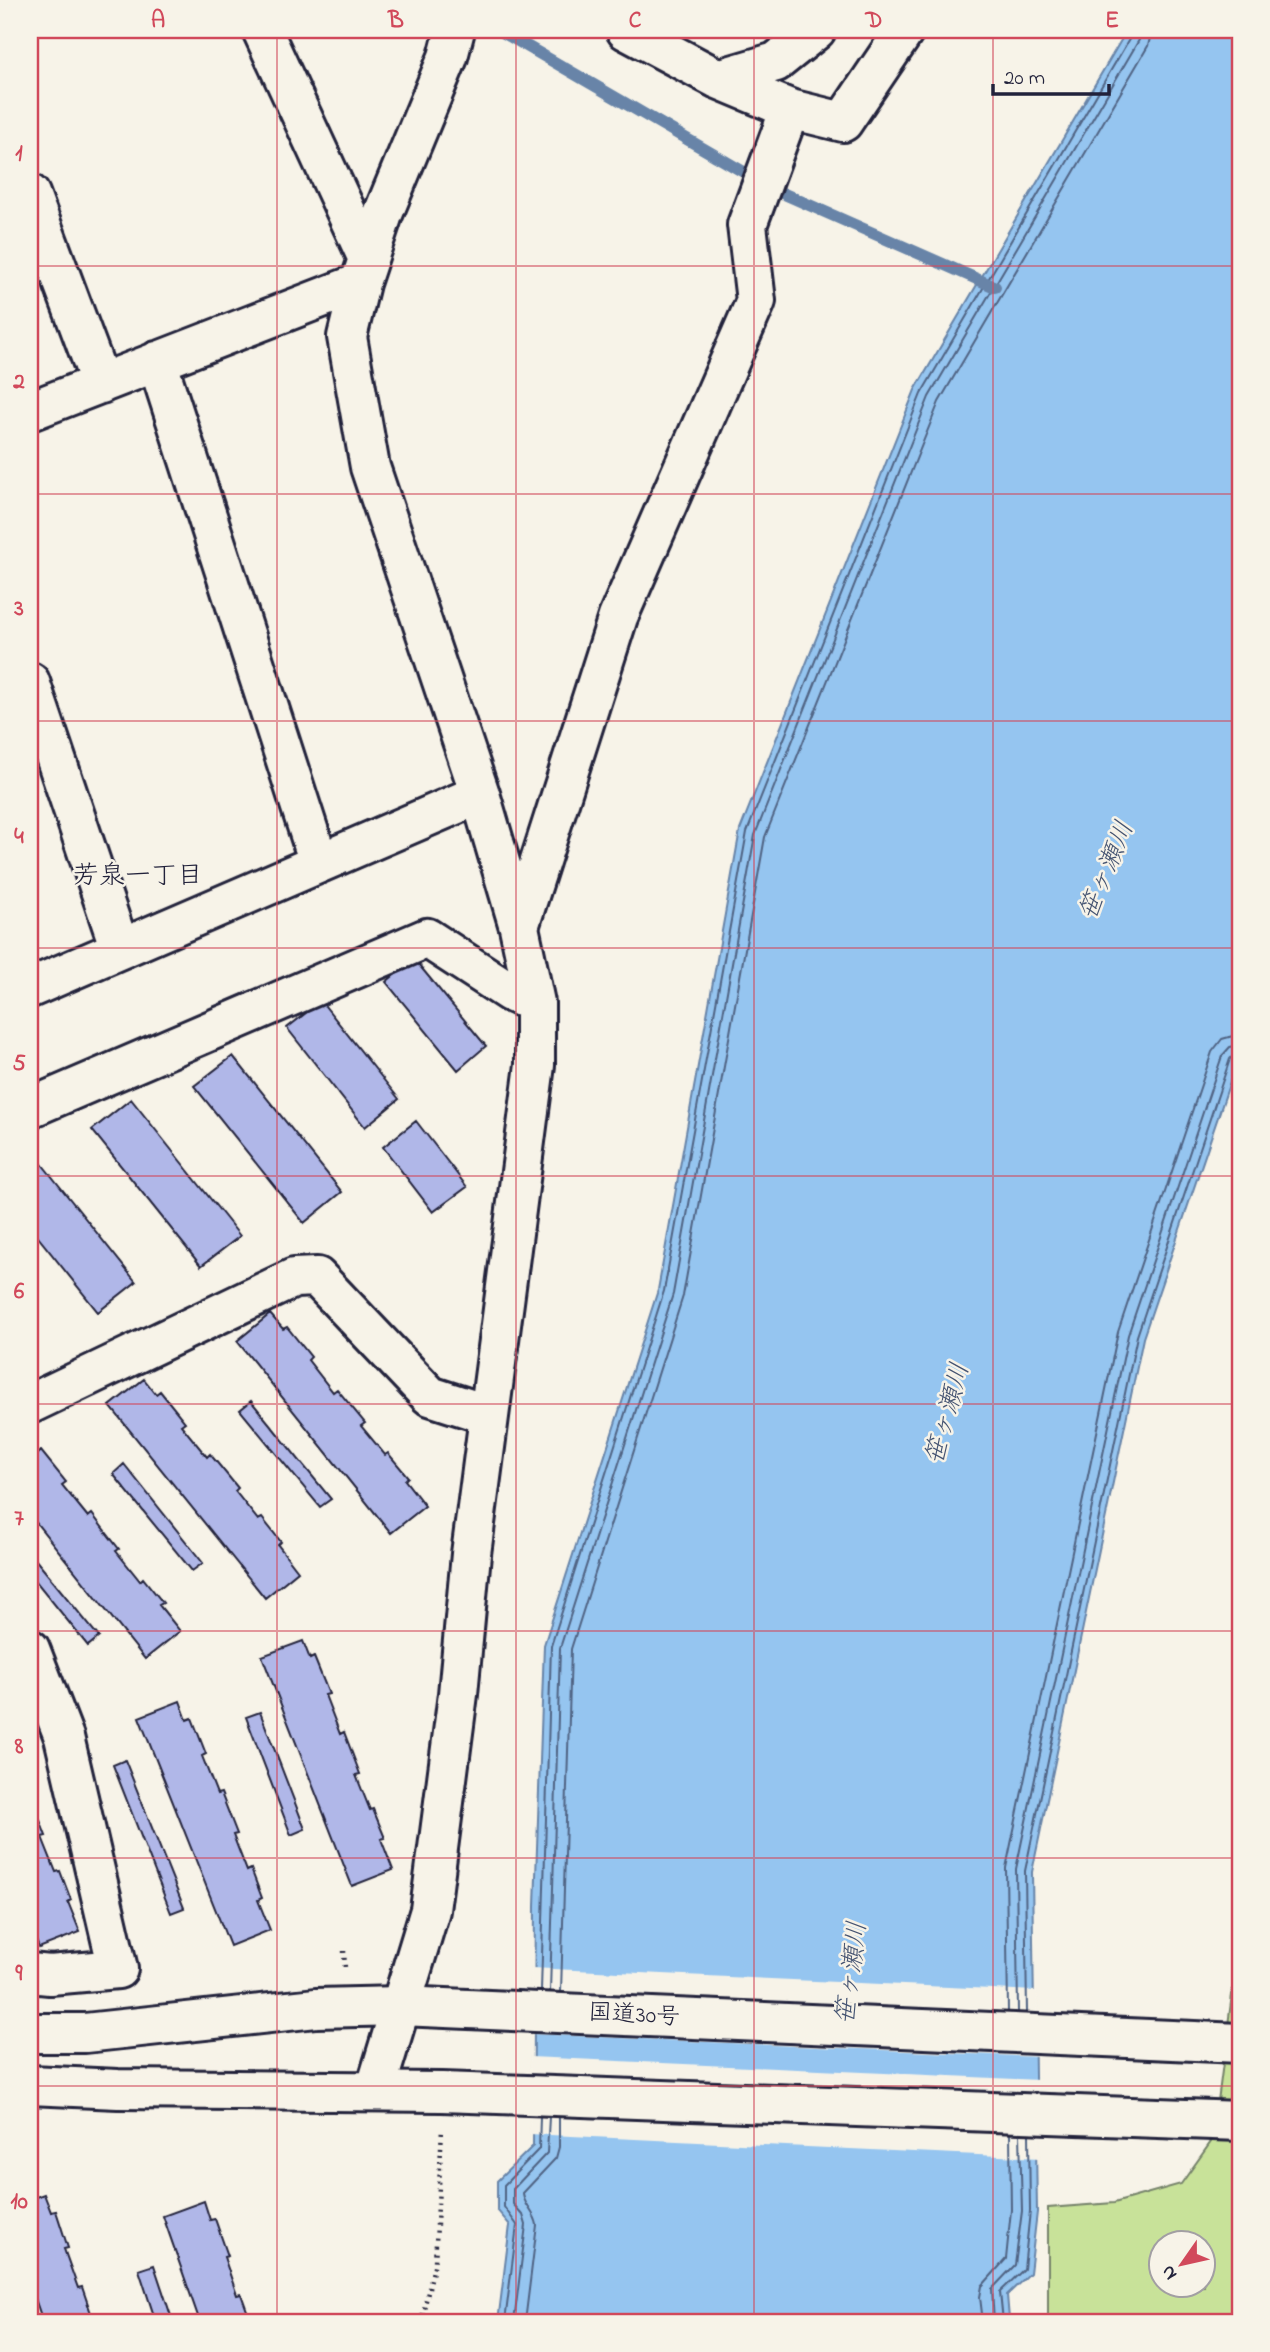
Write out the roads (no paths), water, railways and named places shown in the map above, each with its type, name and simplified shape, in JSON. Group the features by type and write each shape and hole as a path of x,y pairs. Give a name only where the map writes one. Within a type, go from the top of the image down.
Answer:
{"main road":[{"path":"262,30 364,271"},
{"path":"375,2091 430,1910 458,1694 471,1554 535,1065 535,1003 519,927 480,794 370,467 347,337 364,271 383,214 448,57 455,30"},
{"path":"626,30 718,79 790,109 843,122 905,30"},
{"path":"718,79 776,62 816,30"},
{"path":"519,927 618,617 755,301 747,225 790,109"},
{"path":"30,194 101,384"},
{"path":"30,411 158,361 364,271"},
{"path":"158,361 319,863"},
{"path":"30,682 120,949"},
{"path":"30,988 480,794"},
{"path":"30,1108 427,938 510,992 535,1003"},
{"path":"30,1404 294,1278 317,1277 430,1396 489,1415"},
{"path":"30,1649 64,1737 118,1969 50,1975 30,1973"},
{"name":"国道30号","path":"30,2033 85,2034 316,2008 401,2006 1240,2043"},
{"path":"30,2085 118,2089 375,2091 451,2109 1240,2121"}],"water":[{"name":"笹ヶ瀬川","path":"1127,30 1240,30 1240,1052 1143,1338 1032,1872 1037,2212 1030,2273 1007,2295 1009,2319 1016,2322 498,2322 510,2225 497,2210 497,2181 533,2146 535,1906 544,1645 658,1290 740,830 915,390"}],"waterway":[{"path":"499,30 773,189 995,287"}],"district":[{"name":"芳泉一丁目","path":"138,877"}]}
